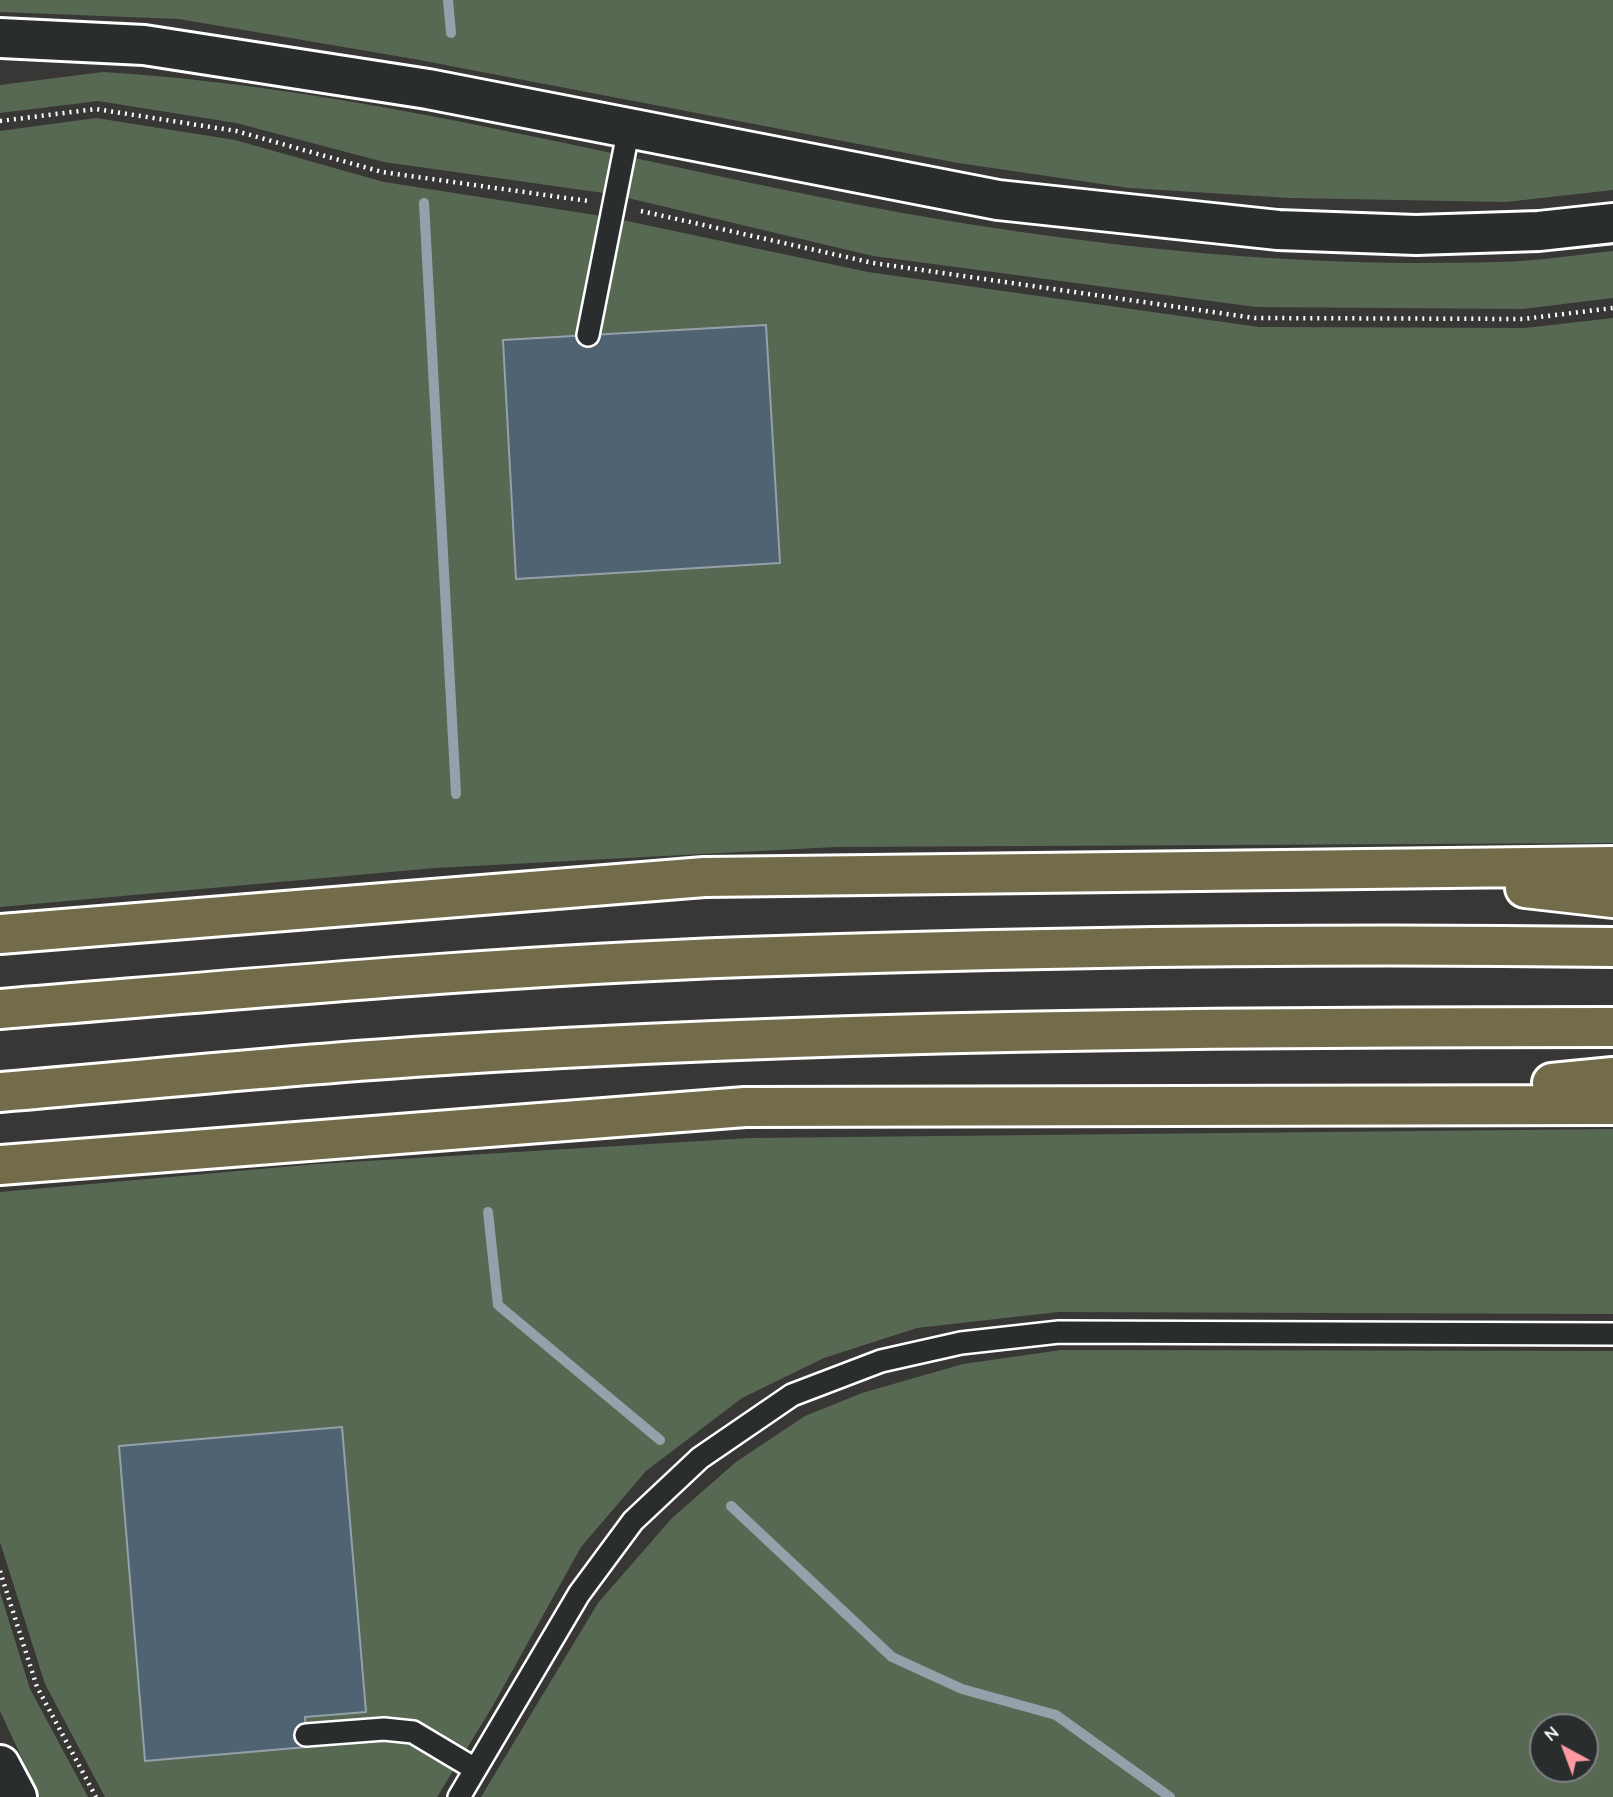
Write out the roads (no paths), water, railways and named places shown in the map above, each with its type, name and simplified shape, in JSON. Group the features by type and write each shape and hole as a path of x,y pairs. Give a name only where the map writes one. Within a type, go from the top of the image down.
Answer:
{"highway":[{"path":"0,934 704,877 1613,866"},
{"path":"1352,869 1613,898"},
{"path":"0,1009 427,975 743,957 1354,944 1613,947"},
{"path":"0,1092 428,1056 771,1039 1341,1027 1613,1027"},
{"path":"1345,1103 1613,1077"},
{"path":"0,1165 745,1107 1345,1103 1613,1105"}],"main road":[{"path":"0,38 94,45 144,45 428,89 998,200 1278,230 1416,235 1539,231 1613,223"},
{"path":"0,58 94,45"},
{"path":"0,1765 17,1797"}],"lane":[{"path":"588,335 629,128"},
{"path":"458,1797 579,1594 633,1521 700,1458 792,1395 895,1358 961,1343 1059,1332 1613,1334"},
{"path":"306,1735 384,1729 413,1732 475,1769"}],"water":[{"path":"766,325 780,563 516,579 503,340"},
{"path":"342,1427 366,1712 305,1717 307,1747 145,1761 119,1446"}],"waterway":[{"path":"448,0 451,33"},
{"path":"424,203 456,794"},
{"path":"488,1212 498,1305 660,1440"},
{"path":"731,1506 892,1657 962,1689 1056,1715 1170,1797"}]}
